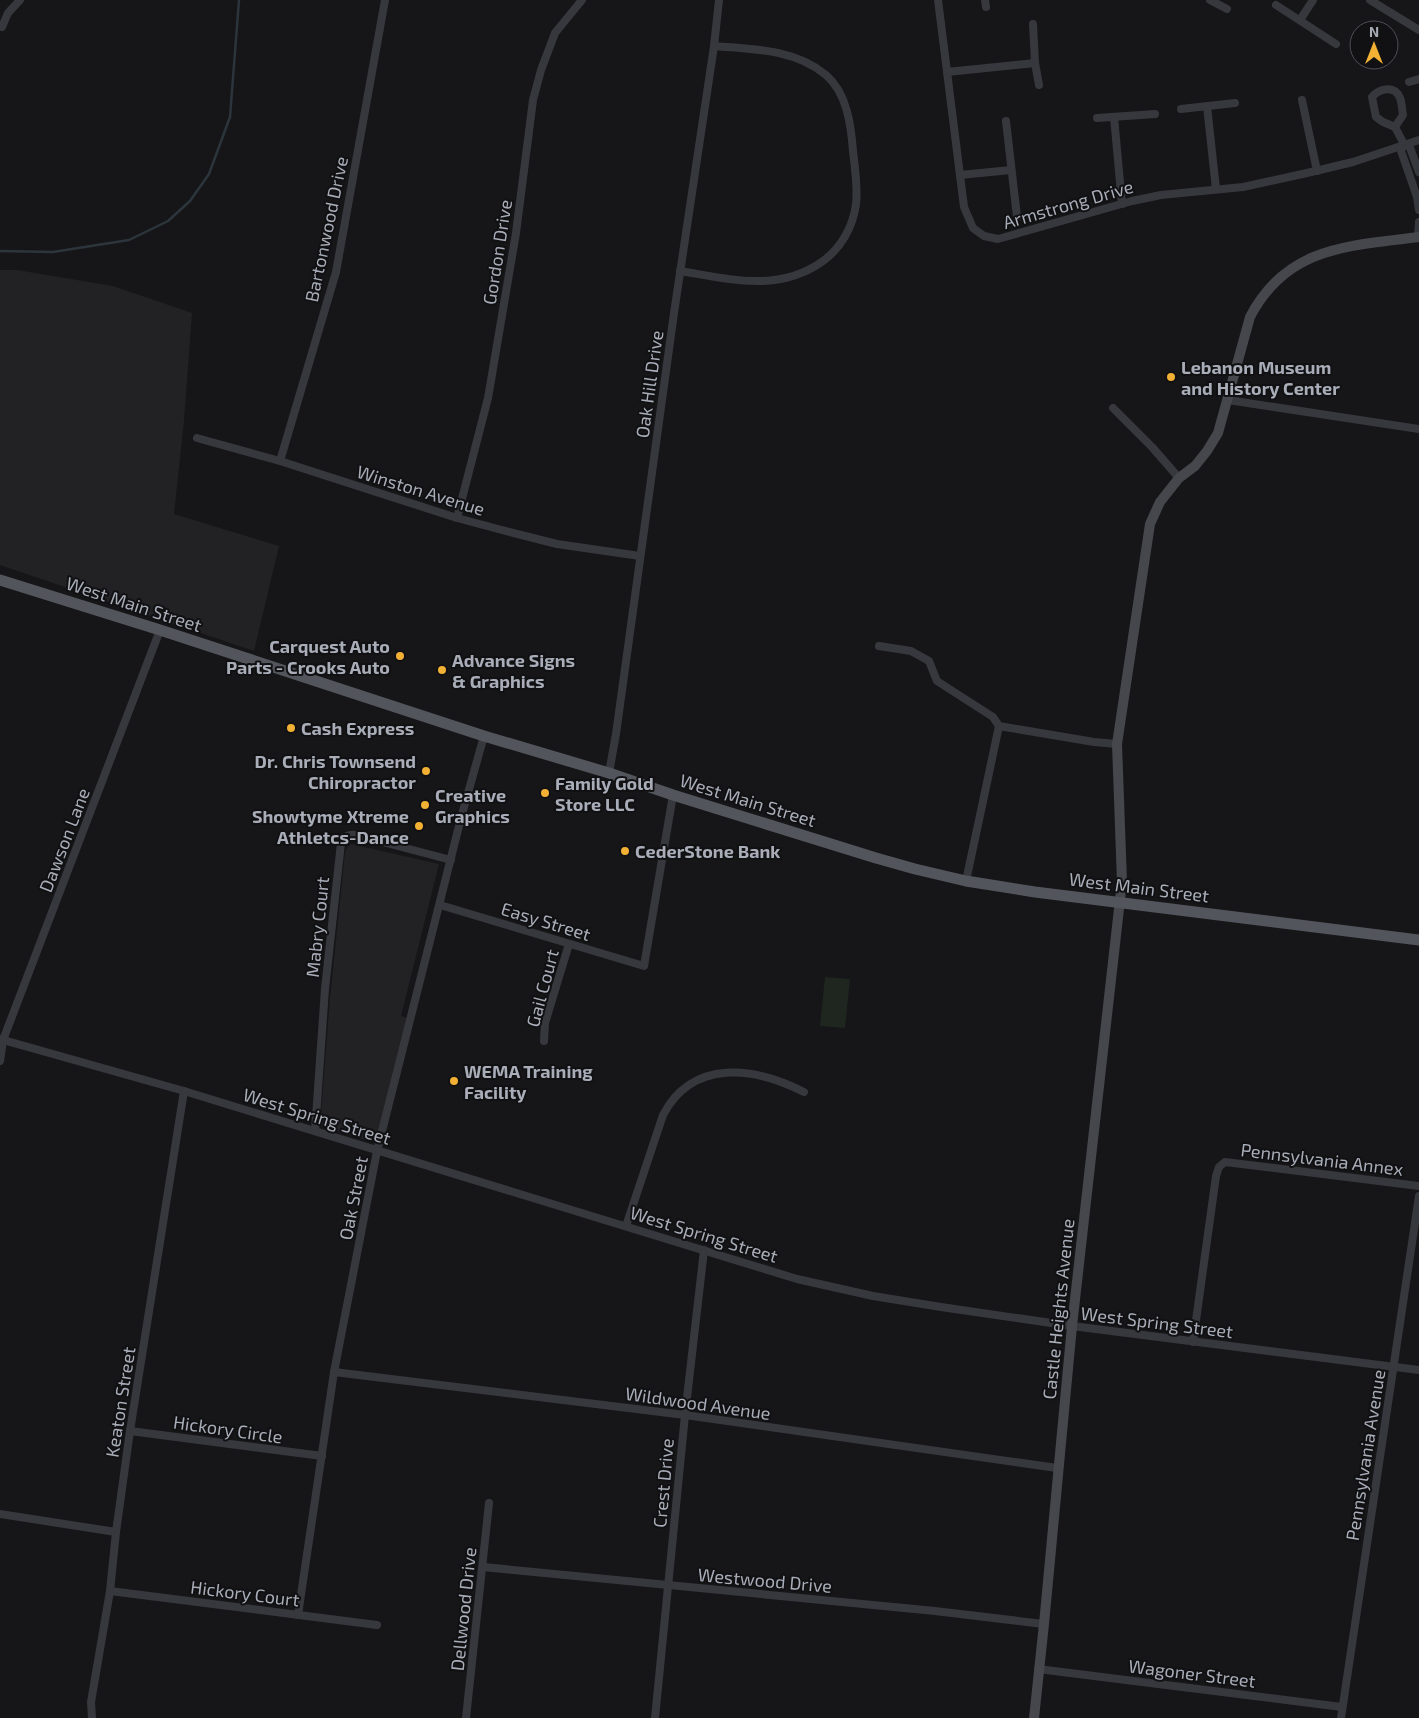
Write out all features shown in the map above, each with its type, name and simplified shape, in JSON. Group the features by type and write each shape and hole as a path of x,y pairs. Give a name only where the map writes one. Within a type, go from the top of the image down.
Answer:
{"main road":[{"name":"West Main Street","path":"0,580 673,795 876,858 966,881 1119,903 1262,919 1419,940"}],"street":[{"path":"2,27 8,13 20,0"},
{"name":"Bartonwood Drive","path":"280,461 336,272 385,0"},
{"name":"Gordon Drive","path":"457,518 489,390 516,233 533,100 541,70 555,33 582,0"},
{"name":"Oak Hill Drive","path":"609,773 714,46 719,0"},
{"name":"Armstrong Drive","path":"938,0 964,207 973,228 984,236 998,239 1161,194 1243,187 1318,171 1353,162 1419,140"},
{"path":"1210,0 1227,9"},
{"path":"1300,20 1313,0"},
{"path":"1370,0 1419,30"},
{"path":"1276,6 1336,44"},
{"path":"1033,24 1035,63 1039,85"},
{"path":"680,271 760,282 776,281 806,272 837,249 851,223 856,206 851,138 842,94 834,82 808,64 791,56 767,51 714,46"},
{"path":"947,72 1035,63"},
{"path":"1409,82 1419,78"},
{"path":"1395,127 1403,115 1400,98 1396,92 1382,89 1372,96 1376,118 1395,127 1419,172"},
{"path":"1302,100 1318,171"},
{"path":"1181,108 1235,103"},
{"path":"1207,106 1216,189"},
{"path":"1097,118 1154,114"},
{"path":"1114,117 1122,204"},
{"path":"1006,121 1016,217"},
{"path":"1405,146 1419,210"},
{"path":"960,175 1011,170"},
{"path":"1419,222 1419,237"},
{"name":"Castle Heights Avenue","path":"1034,1718 1072,1326 1122,882 1117,744 1150,524 1160,502 1179,478 1195,466 1218,433 1250,317 1257,303 1279,278 1305,260 1329,251 1355,245 1419,237"},
{"path":"1228,400 1419,429"},
{"path":"1113,408 1152,447 1179,478"},
{"name":"Winston Avenue","path":"197,438 280,461 457,518 557,544 640,556"},
{"name":"Dawson Lane","path":"0,1061 2,1040 160,630"},
{"path":"879,646 911,651 929,661 938,681 992,716 999,726 1117,744"},
{"path":"966,881 999,726"},
{"name":"Oak Street","path":"298,1615 334,1372 377,1151 484,736"},
{"name":"Easy Street","path":"440,905 644,966 673,795"},
{"name":"Mabry Court","path":"315,1132 325,989 341,843 350,834 451,860"},
{"name":"Gail Court","path":"544,1041 544,1023 569,944"},
{"name":"West Spring Street","path":"2,1040 184,1091 797,1279 841,1290 914,1303 1072,1326 1419,1370"},
{"path":"626,1226 663,1116 670,1103 688,1086 707,1076 734,1071 768,1077 804,1092"},
{"name":"Keaton Street","path":"92,1718 91,1702 110,1591 130,1431 184,1091"},
{"name":"Pennsylvania Annex","path":"1193,1342 1216,1176 1219,1167 1225,1162 1419,1186"},
{"name":"Pennsylvania Avenue","path":"1341,1718 1419,1196"},
{"name":"Crest Drive","path":"655,1718 685,1415 704,1250"},
{"name":"Wildwood Avenue","path":"334,1372 685,1415 1058,1468"},
{"name":"Hickory Circle","path":"130,1431 322,1456"},
{"name":"Dellwood Drive","path":"466,1718 489,1503"},
{"path":"0,1514 116,1532"},
{"name":"Westwood Drive","path":"483,1567 935,1611 1044,1624"},
{"name":"Hickory Court","path":"110,1591 377,1625"},
{"name":"Wagoner Street","path":"1038,1669 1342,1707"}],"shaded area":[{"path":"0,270 17,270 113,286 192,313 184,421 174,514 279,546 254,651 0,565"},
{"path":"351,844 439,864 401,1016 408,1018 376,1143 320,1126 330,998 345,853"},
{"path":"825,977 850,979 845,1028 820,1026"}],"waterway":[{"path":"0,251 53,252 129,240 168,221 190,201 209,174 230,117 239,0"}],"place":[{"name":"Lebanon Museum and History Center","path":"1171,377"},
{"name":"Carquest Auto Parts - Crooks Auto","path":"400,656"},
{"name":"Advance Signs & Graphics","path":"442,670"},
{"name":"Cash Express","path":"291,728"},
{"name":"Dr. Chris Townsend Chiropractor","path":"426,771"},
{"name":"Family Gold Store LLC","path":"545,793"},
{"name":"Creative Graphics","path":"425,805"},
{"name":"Showtyme Xtreme Athletcs-Dance","path":"419,826"},
{"name":"CederStone Bank","path":"625,851"},
{"name":"WEMA Training Facility","path":"454,1081"}]}
